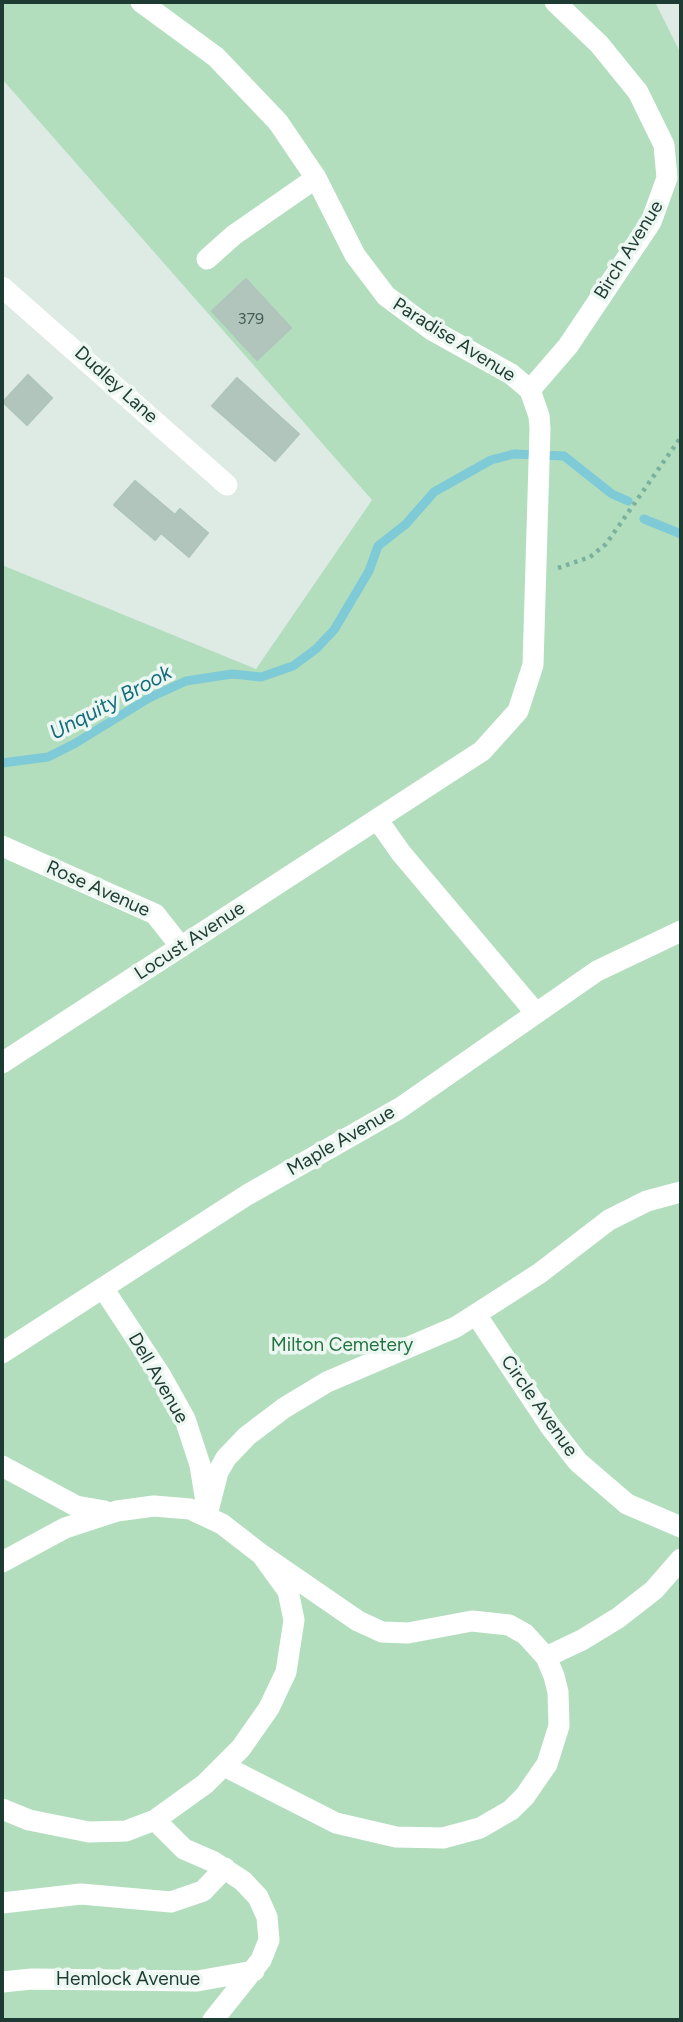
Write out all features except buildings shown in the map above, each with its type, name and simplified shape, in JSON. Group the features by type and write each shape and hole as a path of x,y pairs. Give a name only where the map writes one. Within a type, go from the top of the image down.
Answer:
{"street":[{"name":"Paradise Avenue","path":"141,2 197,41 250,89 285,131 316,178 355,255 386,296 432,330 511,374 530,390 540,429 537,569 533,665 518,711 482,751 377,819"},
{"name":"Birch Avenue","path":"530,390 568,345 651,222 667,178 664,145 638,92 599,44 555,2"},
{"path":"207,259 244,227 316,178"},
{"name":"Dudley Lane","path":"2,287 227,485"},
{"path":"377,819 401,853 535,1013"},
{"name":"Locust Avenue","path":"2,1063 377,819"},
{"name":"Rose Avenue","path":"2,846 155,914 181,947"},
{"name":"Maple Avenue","path":"2,1353 247,1195 400,1108 597,971 681,931"},
{"path":"207,1515 218,1472 226,1458 265,1422 327,1382 434,1339 477,1316 540,1273 609,1220 647,1201 681,1192"},
{"name":"Dell Avenue","path":"103,1288 161,1376 185,1419 200,1465 207,1515"},
{"name":"Circle Avenue","path":"477,1316 550,1426 578,1462 627,1504 681,1527"},
{"path":"2,1466 76,1506 117,1511 173,1506 207,1515 358,1621 382,1632 408,1633 472,1620 492,1622 525,1634 546,1657 558,1692 560,1710 555,1744 539,1780 511,1810 471,1832 422,1839 355,1829 321,1818 224,1766"},
{"path":"2,1562 55,1532 117,1511"},
{"path":"2,1809 29,1820 89,1832 126,1831 155,1820 224,1766 269,1708 290,1654 294,1636 292,1605 281,1578 262,1555"},
{"path":"546,1657 618,1618 653,1590 681,1559"},
{"path":"155,1820 184,1849 225,1868 251,1889 267,1917 270,1928 267,1950 254,1971 213,2020"},
{"path":"2,1903 81,1894 171,1902 203,1891 225,1868"},
{"name":"Hemlock Avenue","path":"2,1982 32,1979 174,1982 254,1971"}],"path":[{"path":"537,569 574,565 606,544 681,437"}],"green space":[{"name":"Milton Cemetery","path":"2,2 655,2 681,54 681,2020 2,2020 2,565 256,669 372,500 2,79"}],"waterway":[{"name":"Unquity Brook","path":"2,763 48,757 149,698 186,681 232,674 261,677 293,666 316,649 334,630 369,571 378,546 406,524 434,492 491,460 514,454 564,456 612,494 628,501"},
{"name":"Unquity Brook","path":"644,519 681,534"}]}
